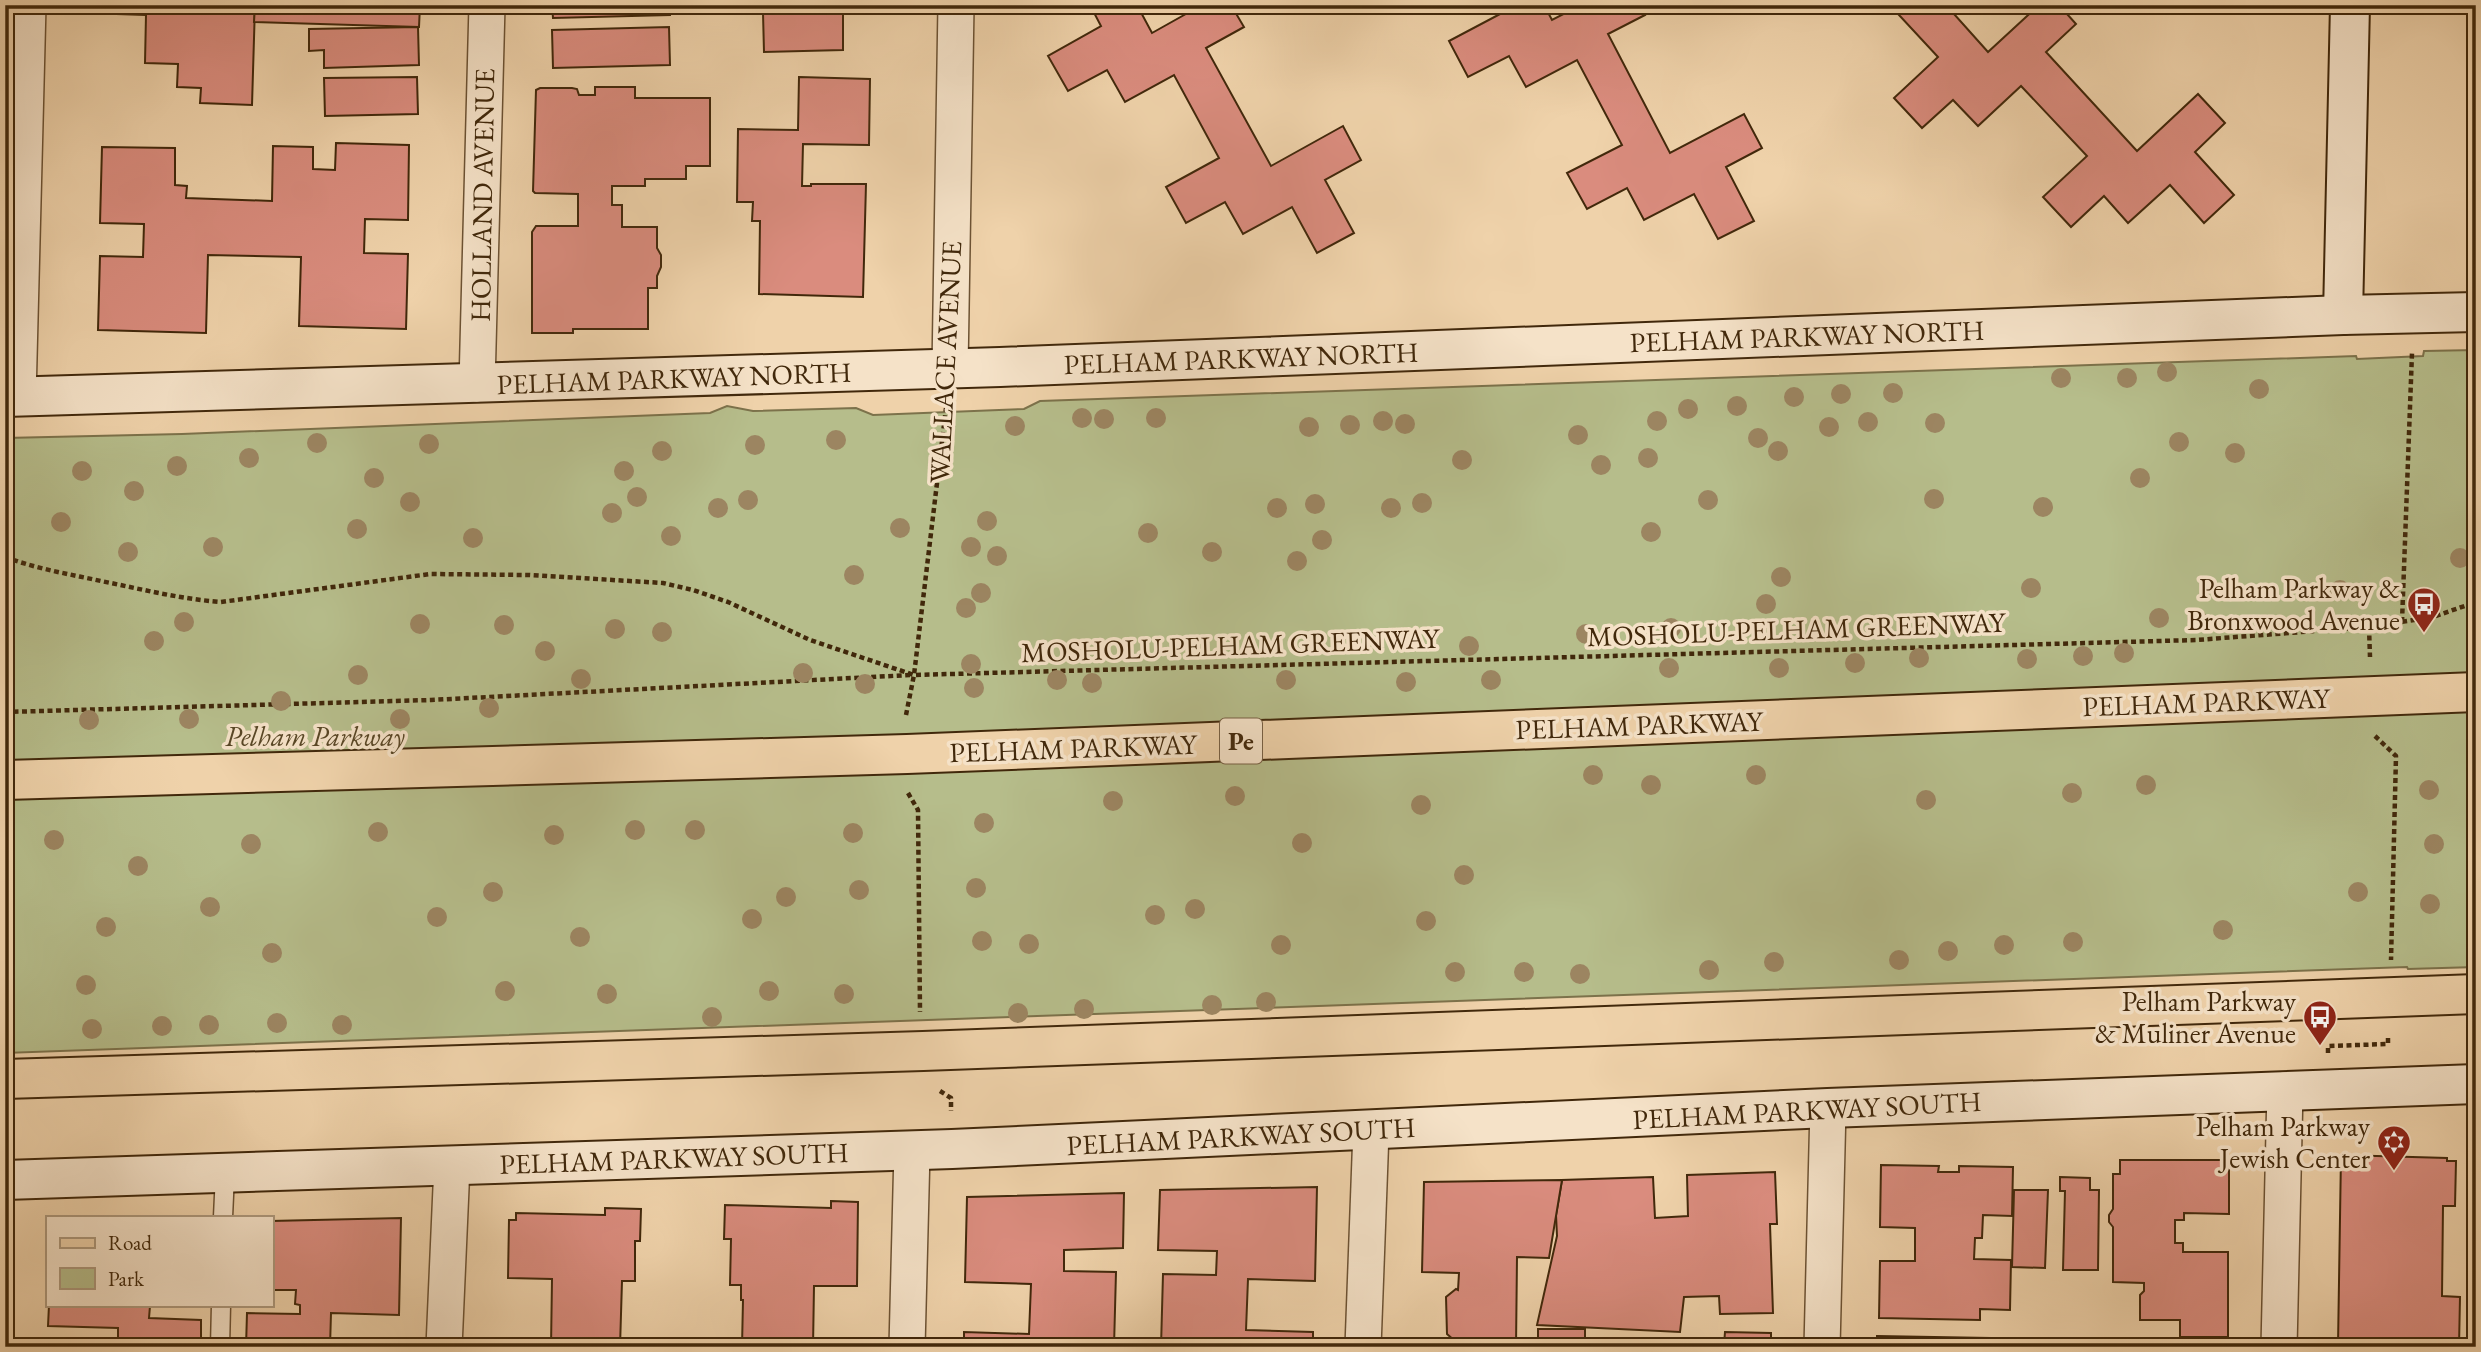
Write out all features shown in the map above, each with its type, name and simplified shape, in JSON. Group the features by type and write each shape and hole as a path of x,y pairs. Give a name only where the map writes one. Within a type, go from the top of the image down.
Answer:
{"main road":[{"name":"PELHAM PARKWAY","path":"5,780 893,755 2476,692"},
{"path":"5,1079 909,1052 2476,994"}],"street":[{"path":"12,397 28,5"},
{"name":"HOLLAND AVENUE","path":"477,384 487,5"},
{"name":"WALLACE AVENUE","path":"950,369 956,5"},
{"path":"2343,316 2350,5"},
{"name":"PELHAM PARKWAY NORTH","path":"12,397 950,369 2476,312"},
{"name":"PELHAM PARKWAY SOUTH","path":"5,1180 912,1150 1828,1108 2476,1084"},
{"path":"2279,1347 2285,1090"},
{"path":"1822,1347 1828,1108"},
{"path":"1363,1347 1371,1131"},
{"path":"907,1347 912,1150"},
{"path":"444,1347 452,1165"}],"lane":[{"path":"223,1216 225,1174"},
{"path":"220,1347 221,1306"}],"path":[{"path":"2402,622 2412,347"},
{"name":"WALLACE AVENUE","path":"906,716 914,675 939,483 950,369"},
{"name":"MOSHOLU-PELHAM GREENWAY","path":"5,557 61,573 193,600 221,602 430,573 529,575 663,583 728,602 822,645 914,675 2182,640 2369,627 2433,617 2476,602"},
{"path":"2369,627 2370,657"},
{"path":"5,712 431,700 914,675"},
{"path":"2374,735 2396,756 2391,969"},
{"path":"908,792 918,810 920,1017"}],"green space":[{"name":"Pelham Parkway","path":"2476,350 2476,967 2407,967 5,1053 5,438 182,434 710,413 727,406 753,411 856,408 873,415 1024,409 1040,401 2356,356 2357,359 2423,356 2424,351"}],"building":[{"path":"88,5 255,5 252,105 200,103 201,88 177,87 178,64 145,63 146,15 87,13"},
{"path":"255,5 420,5 419,27 254,22"},
{"path":"552,5 670,5 670,15 553,18"},
{"path":"1090,5 1137,5 1152,33 1202,5 1231,5 1244,27 1206,48 1271,166 1343,126 1361,160 1325,180 1354,233 1317,253 1292,207 1243,234 1225,202 1186,223 1166,187 1219,158 1174,75 1125,102 1107,70 1068,91 1048,56 1101,26"},
{"path":"1498,5 1544,5 1552,20 1581,5 1639,5 1645,15 1608,34 1670,153 1744,114 1762,148 1726,167 1754,221 1718,239 1694,194 1644,220 1627,188 1587,209 1567,173 1622,145 1577,60 1526,87 1509,56 1468,77 1449,41 1502,13"},
{"path":"1909,5 1946,5 1988,52 2039,5 2059,5 2076,24 2046,52 2137,151 2198,94 2225,123 2195,152 2234,195 2204,223 2170,185 2128,223 2104,196 2071,227 2043,197 2087,156 2021,86 1978,126 1953,100 1922,128 1894,98 1938,57 1899,15"},
{"path":"843,11 843,50 764,52 763,13"},
{"path":"418,27 419,65 324,68 324,50 309,51 309,29"},
{"path":"669,27 670,65 553,68 552,30"},
{"path":"417,77 418,114 325,116 324,78"},
{"path":"799,77 870,79 869,145 803,144 802,186 866,184 863,297 759,294 760,221 752,221 753,202 737,202 738,129 798,130"},
{"path":"595,87 635,87 635,98 710,98 710,166 686,166 686,179 645,179 645,186 612,186 612,205 622,205 622,227 657,227 661,267 657,276 657,288 648,288 648,329 573,329 573,333 532,333 532,232 536,226 578,226 578,194 533,191 536,90 572,88 577,89 579,95 595,95"},
{"path":"336,143 409,145 408,220 365,219 364,253 408,254 406,329 299,326 301,257 208,255 206,333 98,330 100,256 143,257 144,224 100,223 102,147 175,148 175,185 187,186 186,198 272,201 273,146 313,147 313,169 335,170"},
{"path":"2341,1155 2447,1158 2447,1161 2456,1161 2455,1206 2443,1206 2442,1296 2460,1297 2459,1347 2338,1345"},
{"path":"2120,1160 2229,1160 2229,1214 2184,1213 2184,1220 2175,1220 2175,1243 2183,1243 2183,1252 2228,1252 2228,1337 2180,1337 2180,1320 2140,1320 2140,1295 2144,1291 2144,1283 2113,1282 2113,1227 2109,1222 2109,1215 2113,1209 2113,1174 2120,1174"},
{"path":"1881,1165 1939,1166 1938,1172 1959,1172 1959,1166 2013,1167 2012,1216 1983,1215 1982,1238 1975,1238 1974,1259 2011,1260 2010,1310 1980,1309 1980,1320 1879,1318 1880,1261 1915,1261 1915,1228 1880,1227"},
{"path":"1775,1172 1777,1224 1770,1224 1773,1313 1720,1314 1719,1296 1684,1297 1680,1332 1537,1325 1557,1236 1556,1215 1562,1180 1653,1177 1655,1218 1688,1216 1687,1175"},
{"path":"2060,1177 2090,1178 2090,1190 2099,1190 2098,1270 2063,1270 2065,1191 2060,1191"},
{"path":"1562,1180 1549,1258 1517,1257 1516,1347 1458,1347 1458,1341 1447,1334 1446,1297 1458,1290 1459,1273 1422,1272 1424,1182"},
{"path":"2470,1182 2476,1182 2476,1298 2472,1298 2472,1268 2468,1268"},
{"path":"1317,1187 1315,1281 1248,1279 1246,1330 1313,1332 1313,1347 1161,1347 1163,1274 1216,1275 1217,1251 1158,1250 1160,1190"},
{"path":"2014,1190 2048,1190 2045,1268 2012,1267"},
{"path":"1124,1193 1123,1248 1064,1250 1064,1271 1116,1272 1114,1347 964,1347 964,1332 1029,1334 1031,1284 965,1282 967,1197"},
{"path":"831,1201 858,1202 857,1286 814,1286 813,1347 742,1347 743,1300 741,1285 730,1285 731,1239 724,1239 725,1205 831,1208"},
{"path":"605,1208 641,1209 640,1241 635,1241 635,1281 622,1281 620,1347 551,1347 552,1279 508,1278 509,1220 516,1220 516,1213 605,1215"},
{"path":"401,1218 399,1315 331,1313 330,1347 246,1347 247,1313 300,1314 300,1305 295,1304 296,1290 273,1290 273,1221"},
{"path":"49,1306 150,1306 149,1318 201,1320 201,1347 118,1347 118,1328 48,1326"},
{"path":"1538,1329 1585,1329 1585,1347 1538,1347"},
{"path":"1725,1332 1771,1333 1771,1347 1715,1347 1724,1345"},
{"path":"1877,1336 2052,1339 2051,1347 1877,1347"},
{"path":"2131,1343 2183,1344 2183,1347 2131,1347"}],"place":[{"name":"Pelham Parkway & Bronxwood Avenue","path":"2424,634"},
{"name":"Pelham Parkway & Muliner Avenue","path":"2320,1047"},
{"name":"Pelham Parkway Jewish Center","path":"2394,1172"}]}
